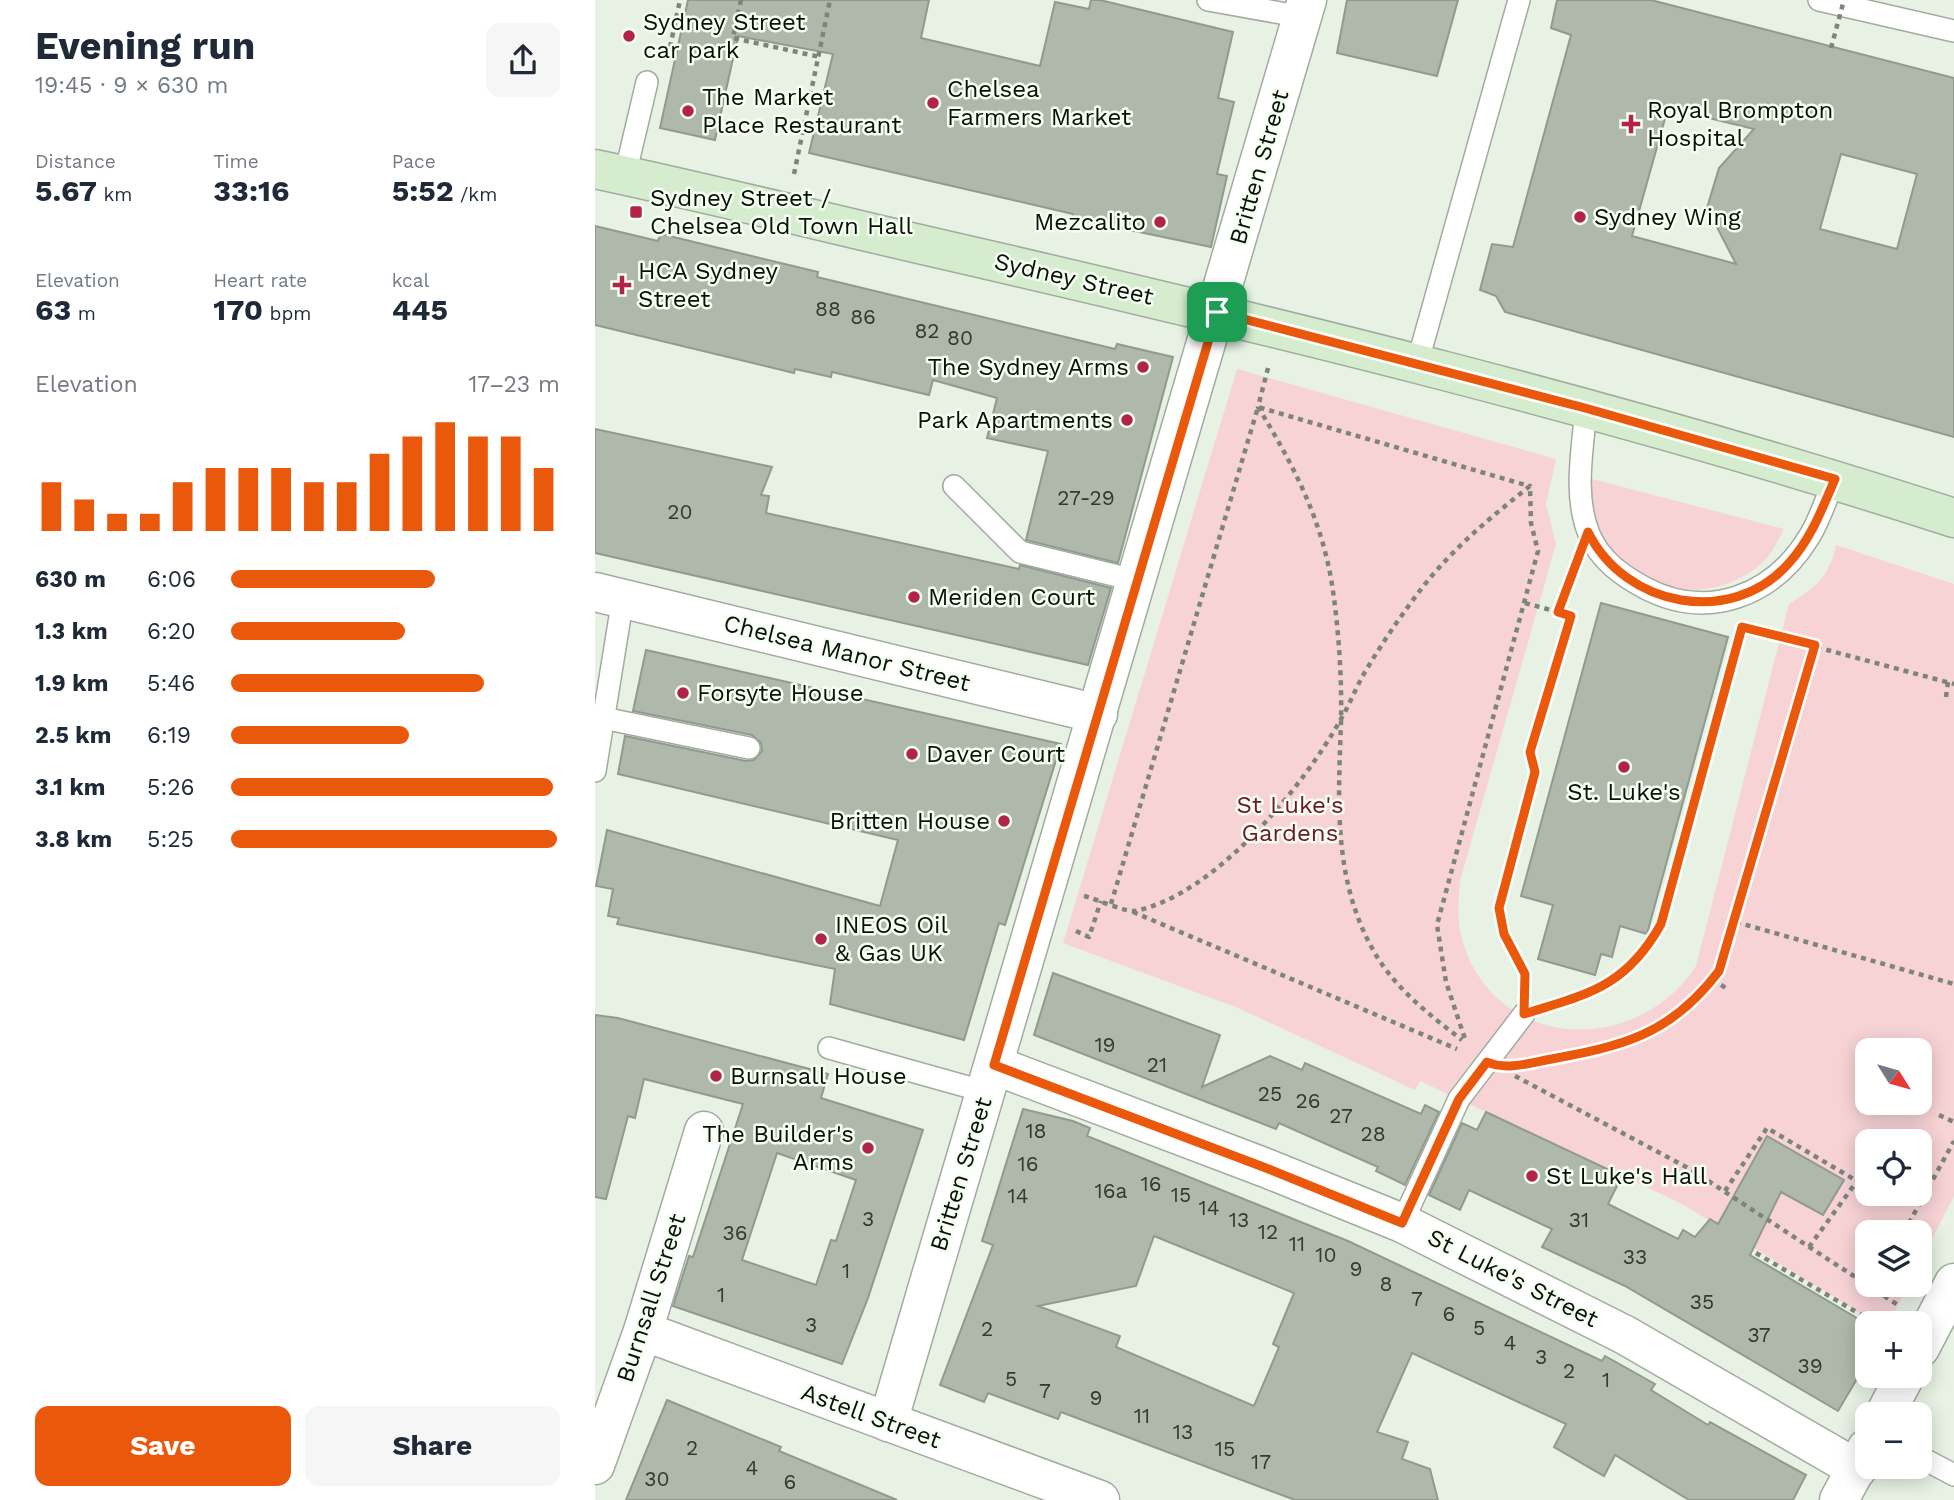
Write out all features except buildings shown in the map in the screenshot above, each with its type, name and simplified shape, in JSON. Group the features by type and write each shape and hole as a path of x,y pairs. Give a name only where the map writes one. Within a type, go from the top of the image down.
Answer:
{"main road":[{"name":"Sydney Street","path":"610,172 1279,327 1585,408 1835,479 1954,518"}],"street":[{"name":"Britten Street","path":"888,1422 1305,8"},
{"name":"Chelsea Manor Street","path":"609,595 1098,714"},
{"name":"St Luke's Street","path":"990,1078 1266,1168 1402,1223 1625,1335 1854,1472"},
{"name":"Burnsall Street","path":"595,1465 643,1331 703,1131"},
{"path":"1932,1325 1954,1283"},
{"name":"Astell Street","path":"643,1331 1100,1500"}],"lane":[{"path":"1208,0 1305,8"},
{"path":"1417,364 1519,0"},
{"path":"1819,0 1954,31"},
{"path":"610,172 647,82"},
{"path":"1585,408 1581,484 1588,532 1599,554 1616,570 1656,594 1681,601 1704,603 1738,599 1769,582 1789,564 1809,537 1835,479"},
{"path":"954,486 1020,552 1138,580"},
{"path":"595,771 604,719 609,595"},
{"path":"604,719 749,748"},
{"path":"1402,1223 1459,1099 1493,1065 1524,1014"},
{"path":"829,1048 990,1078"},
{"path":"1932,1463 1954,1475"}],"path":[{"path":"741,0 733,38 820,57"},
{"path":"784,213 820,57 830,0"},
{"path":"1831,47 1844,0"},
{"path":"1111,904 1258,407 1279,327"},
{"path":"1258,407 1530,486"},
{"path":"1258,407 1295,468 1315,513 1325,546 1333,592 1341,720 1338,782 1340,844 1346,884 1357,917 1376,956 1395,981 1431,1016 1466,1044 1446,982 1437,925 1538,551 1531,523 1530,486"},
{"path":"1132,912 1175,895 1211,873 1285,798 1341,720 1364,673 1423,587 1452,553 1530,486"},
{"path":"1558,612 1588,532"},
{"path":"1525,603 1571,616 1530,752 1535,772 1499,908 1504,934 1525,974 1524,1014 1614,982 1644,954 1654,938 1661,924 1742,627 1951,683 1945,697"},
{"path":"1493,1065 1615,1046 1648,1034 1683,1012 1713,979 1719,971 1736,922 1815,645"},
{"path":"1084,909 1089,897 1132,912 1493,1065 1725,1191 1855,1275"},
{"path":"1080,920 1076,932 1089,937 1101,901"},
{"path":"1736,922 1954,984"},
{"path":"1713,979 1727,989"},
{"path":"1939,1115 1954,1122"},
{"path":"1725,1191 1767,1128 1859,1179 1809,1247"},
{"path":"1911,1220 1954,1141"},
{"path":"1808,1160 1811,1154"},
{"path":"1819,1166 1823,1161"},
{"path":"1756,1253 1855,1311"},
{"path":"1887,1297 1902,1308"}],"green space":[{"name":"St Luke's Gardens","path":"1237,369 1556,459 1546,504 1556,544 1460,881 1459,900 1460,930 1474,969 1498,999 1529,1019 1563,1028 1600,1028 1636,1017 1669,997 1696,966 1789,604 1820,580 1830,565 1836,545 1954,584 1954,1196 1932,1239 1932,1220 1855,1220 1855,1297 1902,1297 1895,1311 1856,1311 1682,1204 1420,1081 1415,1090 1238,1008 1063,943"},
{"path":"1588,478 1784,529 1765,560 1740,578 1704,589 1667,588 1634,573 1601,543 1593,523"}],"place":[{"name":"Sydney Street car park","path":"629,36"},
{"name":"Chelsea Farmers Market","path":"933,103"},
{"name":"The Market Place Restaurant","path":"688,111"},
{"name":"Royal Brompton Hospital","path":"1631,124"},
{"name":"Sydney Street / Chelsea Old Town Hall","path":"636,212"},
{"name":"Sydney Wing","path":"1580,217"},
{"name":"Mezcalito","path":"1160,222"},
{"name":"HCA Sydney Street","path":"622,285"},
{"name":"The Sydney Arms","path":"1143,367"},
{"name":"Park Apartments","path":"1127,420"},
{"name":"Meriden Court","path":"914,597"},
{"name":"Forsyte House","path":"683,693"},
{"name":"Daver Court","path":"912,754"},
{"name":"St. Luke's","path":"1624,767"},
{"name":"Britten House","path":"1004,821"},
{"name":"INEOS Oil & Gas UK","path":"821,939"},
{"name":"Burnsall House","path":"716,1076"},
{"name":"The Builder's Arms","path":"868,1148"},
{"name":"St Luke's Hall","path":"1532,1176"}],"route":[{"path":"1217,312 1585,408 1835,479 1809,537 1789,564 1750,594 1715,604 1681,601 1656,594 1634,582 1599,554 1588,532 1558,612 1571,616 1530,752 1535,772 1499,908 1504,934 1525,974 1524,1014 1614,982 1644,954 1654,938 1661,924 1742,627 1815,645 1736,922 1719,971 1683,1012 1648,1034 1615,1046 1541,1061 1499,1067 1487,1062 1459,1099 1402,1223 1266,1168 994,1065 1217,312"}]}
